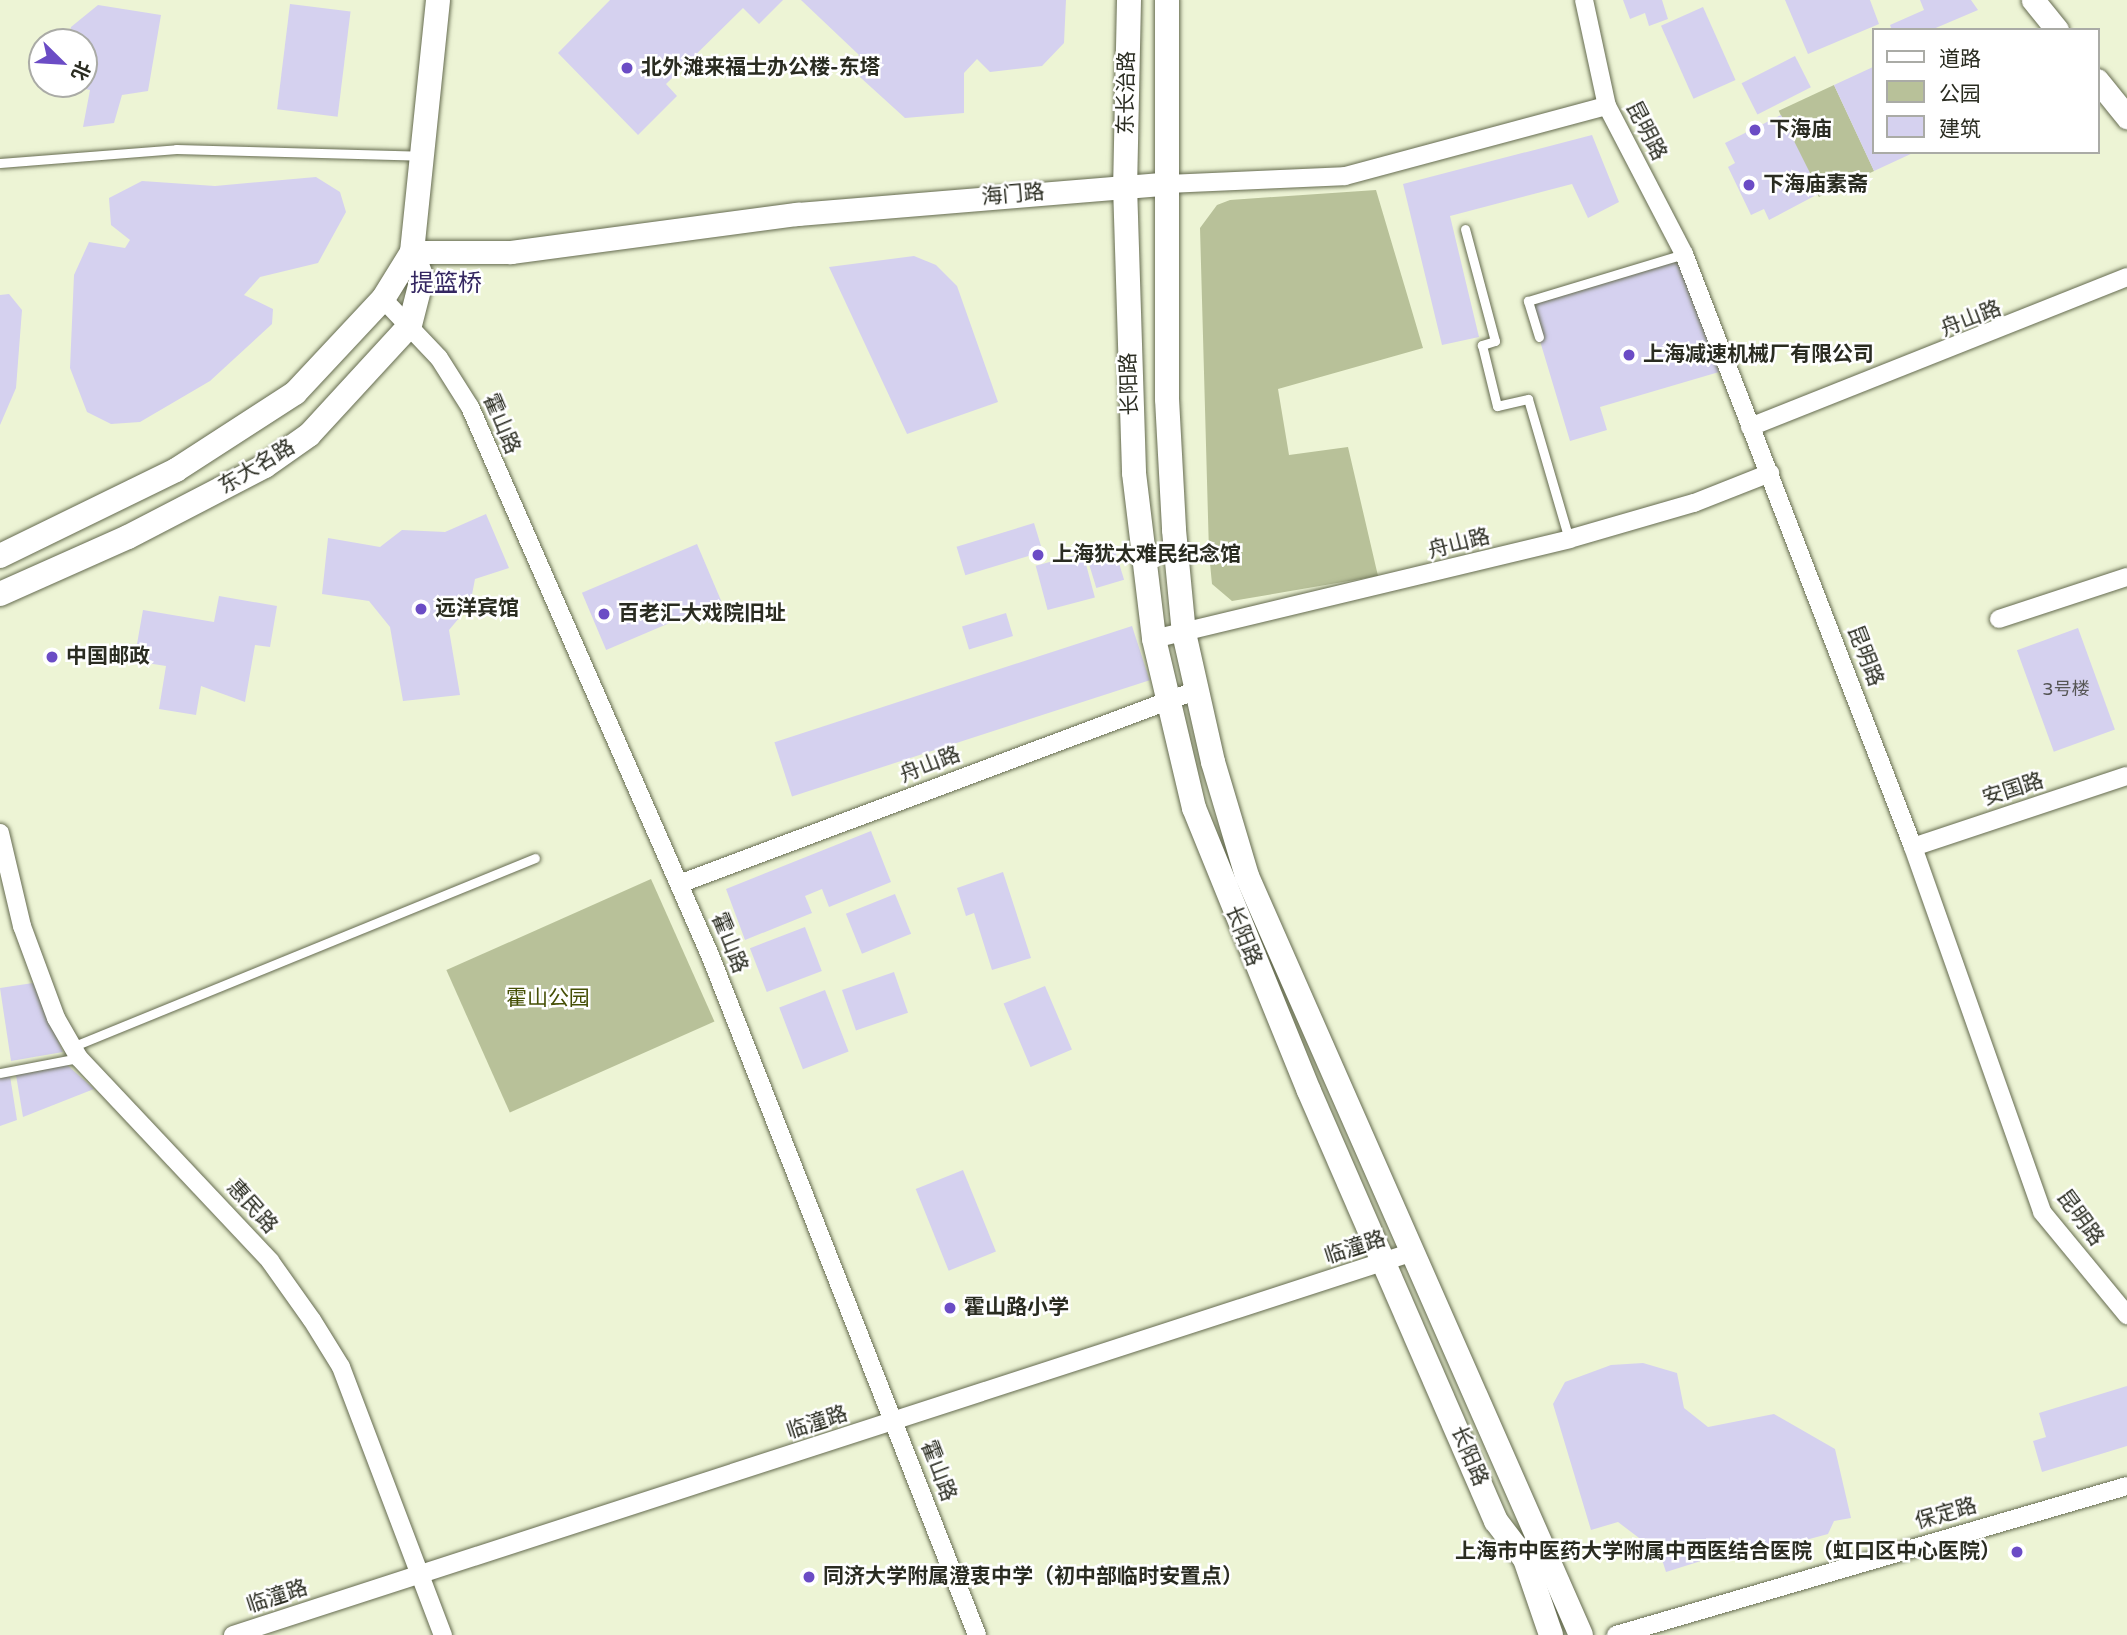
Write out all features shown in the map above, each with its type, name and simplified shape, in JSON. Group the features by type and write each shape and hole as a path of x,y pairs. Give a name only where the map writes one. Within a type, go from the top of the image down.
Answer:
{"main road":[{"name":"东大名路","path":"0,556 176,470 295,393 383,299 412,252 438,0"},
{"name":"东长治路","path":"1125,185 1129,0"},
{"name":"东长治路","path":"1164,184 1167,0"},
{"name":"长阳路","path":"1164,184 1167,399 1184,633 1247,876 1581,1635"},
{"name":"长阳路","path":"1125,185 1134,473 1154,639 1194,808 1242,936 1387,1261 1496,1521 1525,1559 1551,1635"},
{"name":"东大名路","path":"0,594 265,466 309,435 410,325 422,278 412,252"}],"street":[{"name":"昆明路","path":"1584,0 1607,106 1684,254 1913,847 2042,1212 2127,1315"},
{"path":"2033,0 2055,28"},
{"path":"2099,82 2127,117"},
{"name":"海门路","path":"412,252 511,252 797,214 1125,185 1345,176 1607,106"},
{"name":"舟山路","path":"1750,427 2127,277"},
{"name":"霍山路","path":"383,299 410,325 470,407 679,884 977,1635"},
{"name":"舟山路","path":"1154,639 1569,539 1694,503 1770,473"},
{"path":"1999,619 2127,577"},
{"name":"舟山路","path":"679,884 1197,690"},
{"name":"安国路","path":"1913,847 2127,776"},
{"name":"惠民路","path":"0,832 22,926 76,1052 270,1261 341,1367 422,1573 443,1635"},
{"name":"临潼路","path":"233,1635 1413,1252"},
{"name":"保定路","path":"1616,1635 2127,1486"}],"lane":[{"path":"0,163 176,149 423,156"},
{"path":"1465,229 1495,341 1482,345 1497,406 1528,399 1569,539"},
{"path":"1539,337 1528,301 1684,254"},
{"path":"0,1073 76,1052 535,858"}],"green space":[{"path":"1834,85 1874,171 1819,197 1779,111"},
{"path":"1376,190 1423,348 1278,389 1289,455 1348,447 1378,576 1232,601 1212,584 1209,553 1200,228 1217,205 1230,200"},
{"name":"霍山公园","path":"651,879 714,1022 510,1113 446,970"}],"building":[{"name":"北外滩来福士办公楼-东塔","path":"610,0 783,0 759,24 743,8 666,84 677,96 638,135 558,53"},
{"path":"801,0 1066,0 1064,43 1042,66 990,72 977,59 964,73 964,113 905,118 850,68 859,55"},
{"path":"1623,0 1662,0 1668,19 1649,26 1645,13 1630,19"},
{"path":"1785,0 1870,0 1879,24 1808,54"},
{"path":"1920,0 1971,0 1978,10 1936,28 1891,28 1890,25 1924,10"},
{"path":"290,4 351,11 338,117 277,109"},
{"path":"98,5 161,15 148,91 122,95 114,123 83,127 88,98 98,98 98,28 71,27"},
{"path":"1703,7 1736,80 1694,99 1661,26"},
{"path":"1795,56 1811,87 1757,114 1742,83"},
{"path":"1871,68 1871,154 1911,154 1874,171 1834,85"},
{"path":"1781,115 1820,193 1769,220 1764,209 1751,215 1728,167 1735,163 1725,143"},
{"path":"1592,135 1619,202 1588,218 1572,184 1450,216 1479,337 1442,345 1403,184"},
{"path":"316,177 340,192 346,212 318,263 260,277 244,295 273,309 272,324 210,381 140,422 111,424 87,412 70,368 74,275 89,242 125,248 130,240 111,225 109,198 142,181 215,186"},
{"name":"上海减速机械厂有限公司","path":"1684,254 1719,372 1600,407 1607,430 1570,441 1528,301"},
{"path":"914,256 936,265 957,286 998,402 907,434 829,267"},
{"path":"9,294 22,310 16,388 0,425 0,295"},
{"name":"远洋宾馆","path":"486,514 509,568 475,579 470,605 449,630 460,695 403,701 390,627 369,601 322,594 328,538 380,547 402,530 445,532"},
{"path":"1034,523 1043,552 965,575 957,547"},
{"path":"697,544 721,601 606,650 582,593"},
{"path":"1115,550 1124,580 1096,588 1087,558"},
{"path":"1083,553 1095,597 1048,610 1036,566"},
{"path":"219,596 277,606 270,647 255,645 245,702 201,686 196,715 159,709 166,666 134,661 143,610 214,622"},
{"path":"1006,613 1013,636 969,649 962,626"},
{"path":"1132,626 1150,680 792,796 774,742"},
{"path":"2078,628 2115,729 2054,752 2017,650"},
{"path":"871,831 891,882 829,907 822,889 805,896 812,913 745,940 726,889"},
{"path":"1003,872 1031,958 992,970 974,913 966,916 957,888"},
{"path":"895,894 911,934 862,954 846,914"},
{"path":"805,927 822,971 767,992 750,948"},
{"path":"894,972 908,1013 856,1031 842,990"},
{"path":"33,983 63,1052 11,1061 0,988"},
{"path":"1045,986 1072,1050 1031,1067 1004,1004"},
{"path":"825,990 849,1052 803,1069 779,1008"},
{"path":"66,1064 94,1089 23,1117 16,1075"},
{"path":"10,1076 17,1120 0,1126 0,1078"},
{"path":"963,1170 996,1252 949,1271 916,1189"},
{"path":"1643,1363 1677,1373 1684,1408 1708,1427 1774,1414 1835,1449 1851,1518 1834,1521 1828,1534 1750,1555 1739,1549 1666,1572 1656,1541 1643,1541 1618,1522 1591,1530 1553,1404 1565,1382 1611,1365"},
{"path":"2127,1386 2127,1446 2042,1472 2033,1441 2046,1437 2039,1413"}],"place":[{"name":"北外滩来福士办公楼-东塔","path":"627,68"},
{"name":"下海庙","path":"1755,130"},
{"name":"下海庙素斋","path":"1749,185"},
{"name":"上海减速机械厂有限公司","path":"1629,355"},
{"name":"上海犹太难民纪念馆","path":"1038,555"},
{"name":"远洋宾馆","path":"421,609"},
{"name":"百老汇大戏院旧址","path":"604,614"},
{"name":"中国邮政","path":"52,657"},
{"name":"霍山路小学","path":"950,1308"},
{"name":"上海市中医药大学附属中西医结合医院（虹口区中心医院）","path":"2017,1552"},
{"name":"同济大学附属澄衷中学（初中部临时安置点）","path":"809,1577"}],"district":[{"name":"提篮桥","path":"446,284"}]}
